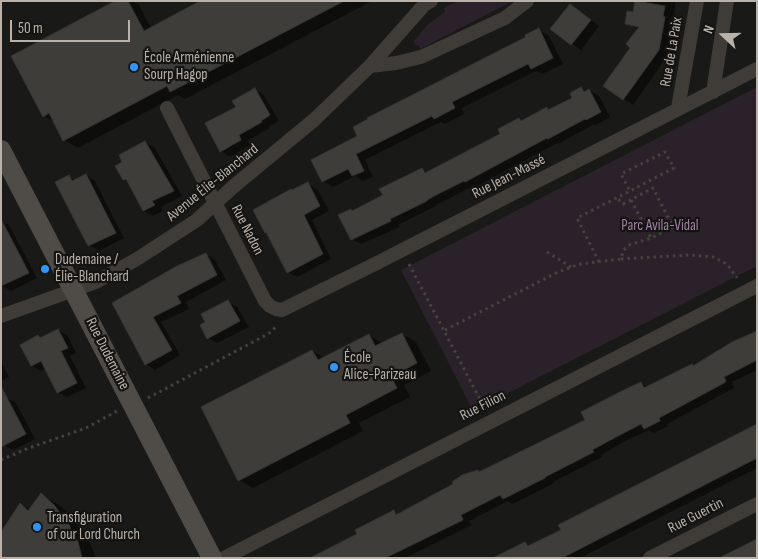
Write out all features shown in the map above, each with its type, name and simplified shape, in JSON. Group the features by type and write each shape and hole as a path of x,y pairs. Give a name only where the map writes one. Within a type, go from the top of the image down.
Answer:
{"street":[{"name":"Avenue Élie-Blanchard","path":"1,316 90,286 137,259 197,220 234,186 314,120 370,66 424,5 432,1"},
{"path":"370,66 396,63 421,57 505,18 526,1"},
{"name":"Rue de La Paix","path":"678,108 697,1"},
{"path":"713,92 728,1"},
{"name":"Rue Jean-Massé","path":"276,309 282,310 290,307 757,69"},
{"name":"Rue Nadon","path":"167,108 265,301 276,309"},
{"name":"Rue Dudemaine","path":"1,150 212,558"},
{"name":"Rue Filion","path":"224,558 757,286"},
{"name":"Rue Guertin","path":"650,558 757,504"}],"path":[{"path":"599,262 577,218 617,198 674,168 665,152 621,174 630,191"},
{"path":"617,198 623,204 653,188 673,227 651,238 629,245 623,251 621,259"},
{"path":"631,200 651,238"},
{"path":"547,252 572,267"},
{"path":"445,330 558,272 580,264 621,259 689,255 713,256 727,264 737,278"},
{"path":"409,264 484,407"},
{"path":"145,399 268,334 276,327"},
{"path":"1,460 86,428 120,410"}],"green space":[{"path":"458,1 513,1 420,49 419,46 415,45 414,41 427,25 445,12 444,8"},
{"name":"Parc Avila-Vidal","path":"757,87 757,266 473,411 401,270"}],"building":[{"path":"115,1 128,1 144,31 200,1 344,1 170,92 167,86 63,141 49,113 43,117 11,56"},
{"path":"635,1 665,6 663,16 665,17 659,50 623,100 603,86 630,48 626,44 639,27 625,24 627,11 633,12"},
{"path":"570,4 591,20 571,45 550,29"},
{"path":"539,28 553,58 531,69 528,64 452,102 455,108 434,119 432,116 356,154 364,171 352,176 348,169 322,182 311,160 357,136 353,127 367,118 526,37 525,35"},
{"path":"581,87 584,92 589,89 601,112 351,240 338,215 351,209 352,211 383,195 379,189 422,168 425,173 500,134 498,129 519,118 521,121 547,107 548,110 572,98 570,93"},
{"path":"255,88 270,115 262,122 239,135 241,140 220,152 205,123 236,107 232,101"},
{"path":"145,141 174,191 152,201 155,205 143,211 126,179 123,180 115,166 122,162 119,155"},
{"path":"86,174 116,233 88,246 55,182 69,175 72,181"},
{"path":"308,182 320,206 304,215 323,254 287,273 253,210"},
{"path":"1,219 29,273 1,286"},
{"path":"206,253 217,275 177,296 181,303 153,317 172,350 145,365 112,303 177,266"},
{"path":"228,300 240,321 207,339 200,325 205,322 201,314"},
{"path":"58,329 68,348 61,351 77,383 57,393 41,361 31,366 20,345 38,335 40,338"},
{"path":"757,331 757,360 724,377 726,381 724,383 659,418 660,421 644,429 641,424 545,478 503,499 500,495 461,515 463,520 385,558 310,558 357,534 355,530 394,510 396,515 453,484 452,482 462,475 478,470 479,472 585,420 581,412 622,391 641,382 644,388 692,364 693,366 732,342"},
{"path":"402,333 417,363 391,377 397,388 346,415 350,423 238,481 201,407 312,350 318,360 369,334 375,346"},
{"path":"1,386 26,434 1,447"},
{"path":"757,424 757,458 562,558 493,558 525,542 528,546 561,530 558,525"},
{"name":"Transfiguration of our Lord Church","path":"41,493 54,505 68,523 78,542 82,558 1,558 1,532 20,503 28,511"},
{"path":"757,539 757,558 719,558"}],"place":[{"name":"École Arménienne Sourp Hagop","path":"134,67"},
{"name":"Dudemaine / Élie-Blanchard","path":"45,269"},
{"name":"École Alice-Parizeau","path":"334,367"},
{"name":"Transfiguration of our Lord Church","path":"37,527"}]}
